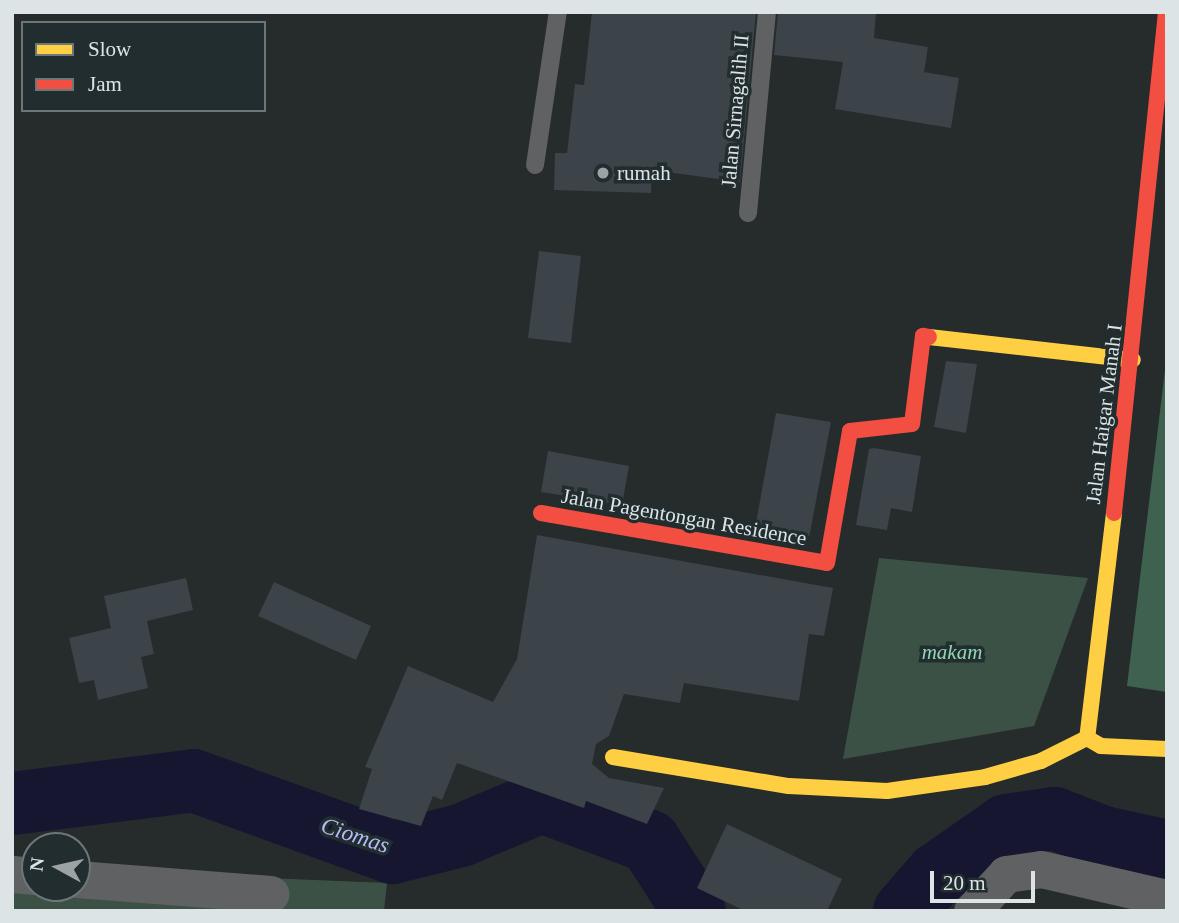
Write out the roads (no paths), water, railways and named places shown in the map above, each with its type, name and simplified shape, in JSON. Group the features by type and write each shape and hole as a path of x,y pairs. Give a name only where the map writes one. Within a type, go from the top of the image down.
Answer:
{"street":[{"name":"Jalan Haigar Manah I","path":"1087,738 1133,360 1166,12"},
{"name":"Jalan Pagentongan Residence","path":"541,513 827,563 850,431 912,424 923,336 1133,360"},
{"path":"613,757 789,786 887,791 985,777 1041,761 1087,738 1101,746 1167,750"},
{"path":"971,911 1006,874 1041,869 1167,898"},
{"path":"91,880 270,894"}],"lane":[{"path":"535,165 558,12"},
{"name":"Jalan Sirnagalih II","path":"748,214 767,12"}],"waterway":[{"name":"Ciomas","path":"12,803 193,780 392,852 460,835 541,801 649,841 694,911"},
{"name":"Ciomas","path":"904,911 937,873 1006,825 1054,818 1103,837 1167,851"}],"place":[{"name":"rumah","path":"603,173"}],"park label":[{"name":"makam","path":"952,652"}]}
